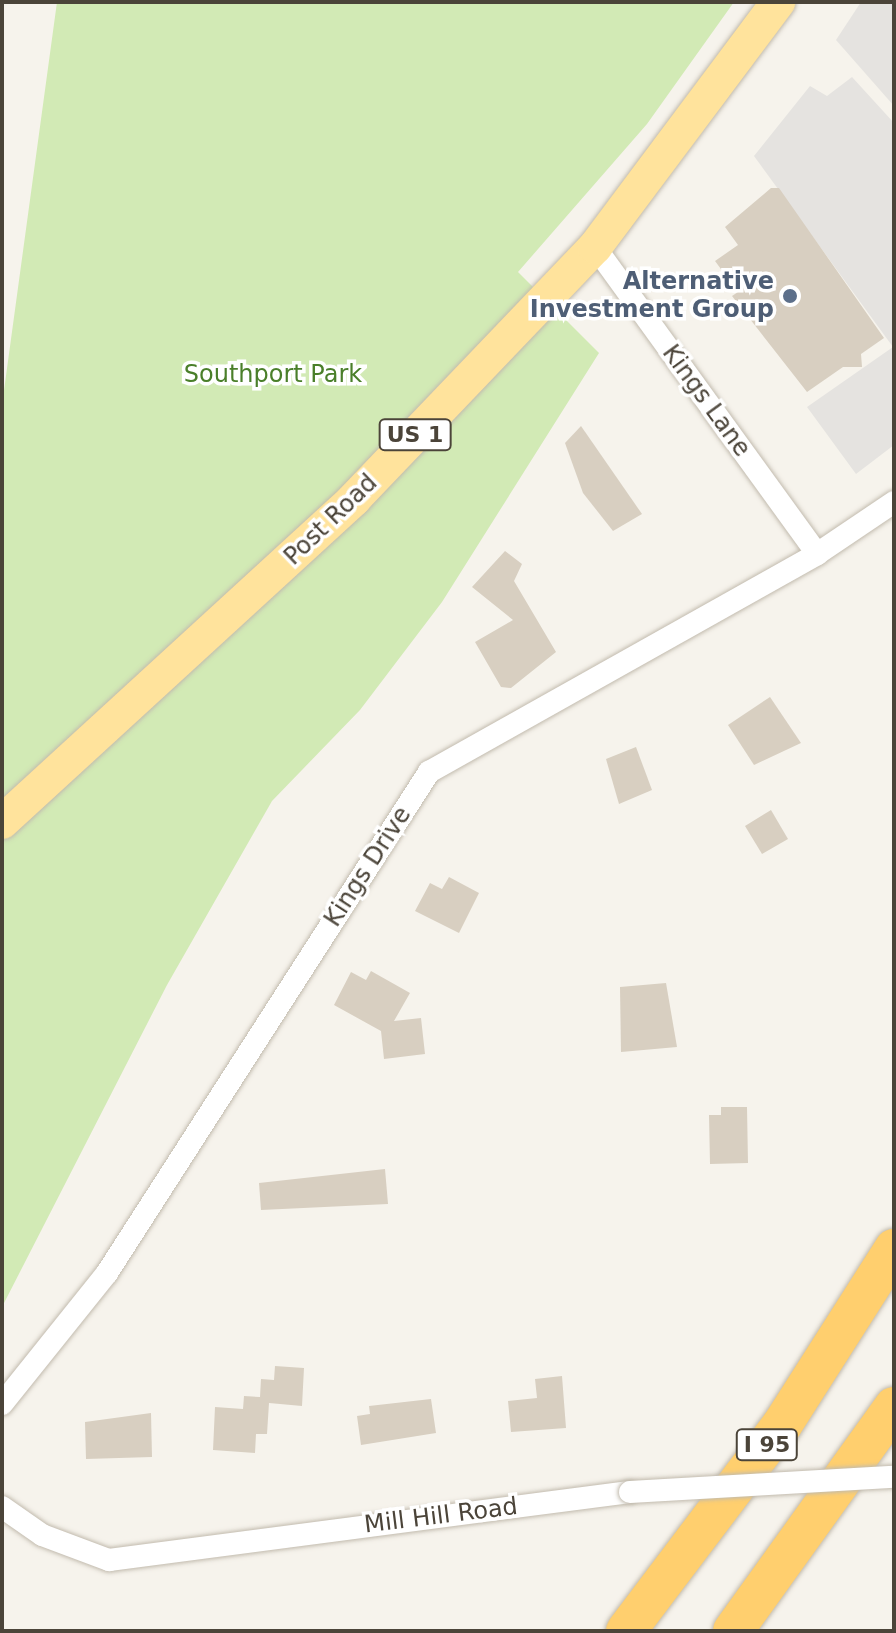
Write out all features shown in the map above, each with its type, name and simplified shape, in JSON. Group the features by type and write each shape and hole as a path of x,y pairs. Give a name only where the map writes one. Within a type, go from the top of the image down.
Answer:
{"highway":[{"name":"I 95","path":"626,1631 782,1425 894,1249"},
{"path":"733,1631 894,1407"}],"main road":[{"name":"Post Road","path":"2,822 354,499 595,247 778,2"}],"street":[{"name":"Kings Lane","path":"595,247 817,554"},
{"name":"Kings Drive","path":"2,1404 107,1273 429,772 817,554 894,502"},
{"name":"Mill Hill Road","path":"2,1507 63,1545 109,1560 630,1492 894,1477"}],"green space":[{"name":"Southport Park","path":"57,2 734,2 647,124 518,272 599,353 442,602 360,710 272,801 167,985 2,1307 2,405"}],"shaded area":[{"path":"861,2 894,2 894,106 836,40"},
{"path":"852,77 894,123 894,445 856,474 807,407 893,347 754,156 810,86 827,96"}],"building":[{"path":"771,188 779,188 884,338 861,354 862,367 843,367 807,392 732,296 738,292 715,261 738,245 725,227"},
{"path":"581,426 642,514 613,531 583,493 565,443"},
{"path":"505,551 522,564 514,581 556,652 511,688 501,687 475,642 513,620 472,587"},
{"path":"770,697 801,743 754,765 728,725"},
{"path":"636,747 652,790 619,804 606,759"},
{"path":"771,810 788,839 762,854 745,826"},
{"path":"449,877 479,893 459,933 415,911 430,883 442,889"},
{"path":"371,971 410,993 394,1021 421,1018 425,1054 384,1059 381,1031 334,1005 351,972 366,980"},
{"path":"666,983 677,1047 621,1052 620,987"},
{"path":"721,1107 747,1107 748,1163 710,1164 709,1115 721,1115"},
{"path":"385,1169 388,1204 261,1210 259,1183"},
{"path":"275,1366 304,1368 302,1406 269,1403 267,1434 256,1434 255,1453 213,1450 215,1407 243,1409 244,1396 260,1397 261,1379 274,1380"},
{"path":"562,1376 566,1428 511,1432 508,1401 537,1398 535,1379"},
{"path":"431,1399 436,1433 361,1445 357,1416 370,1414 369,1406"},
{"path":"151,1413 152,1457 86,1459 85,1422"}],"place":[{"name":"Alternative Investment Group","path":"790,296"}]}
